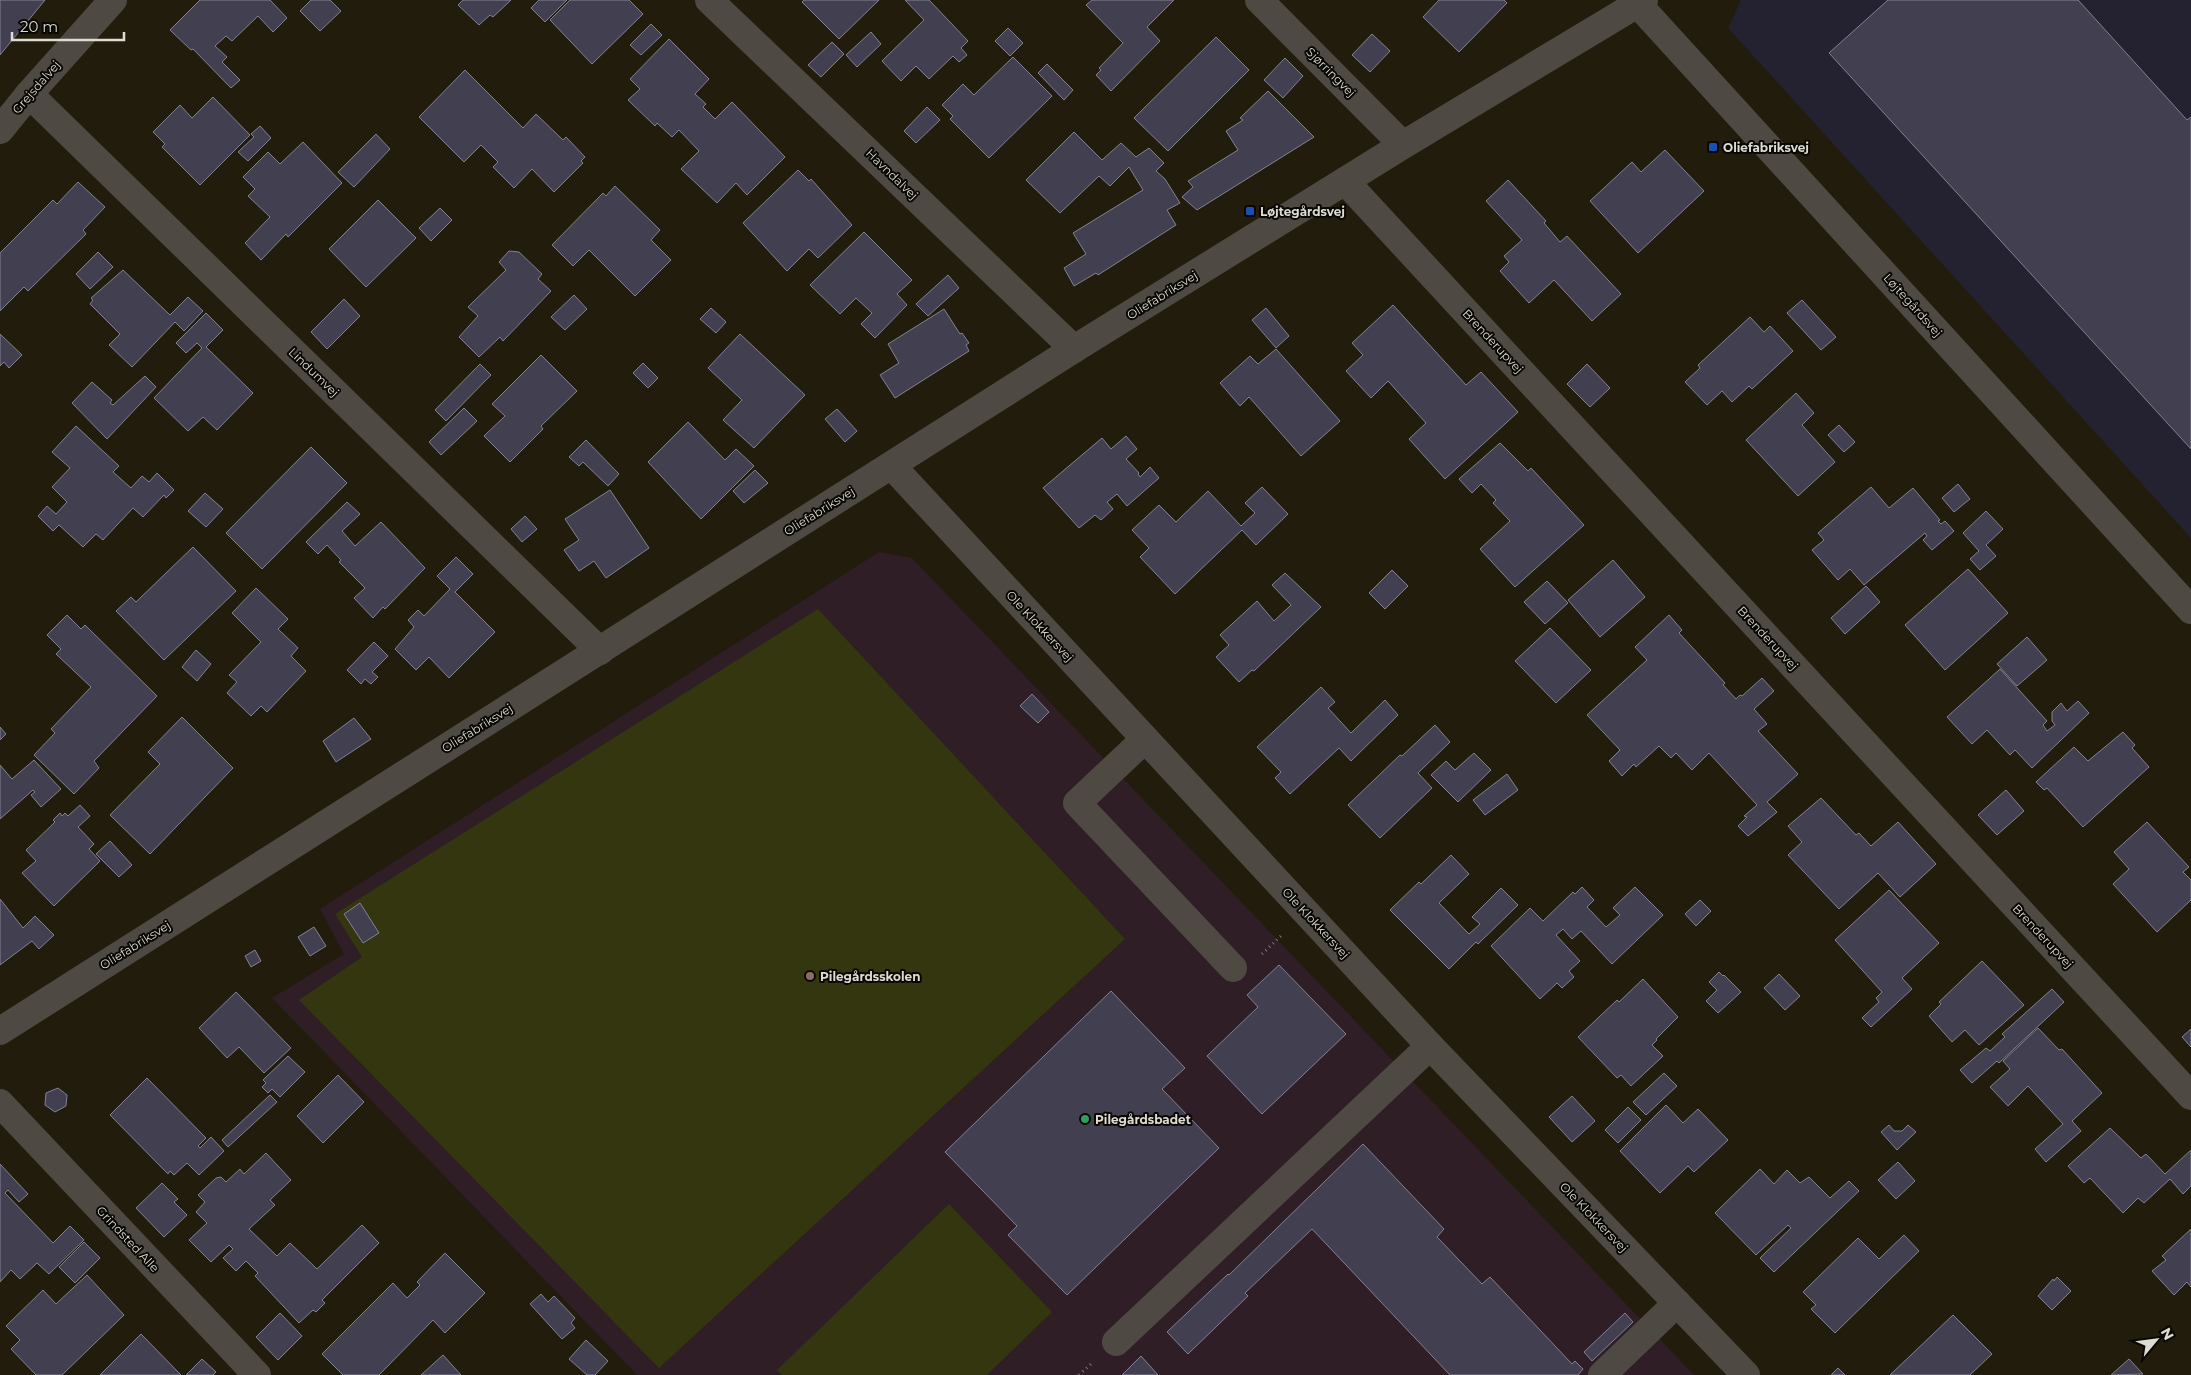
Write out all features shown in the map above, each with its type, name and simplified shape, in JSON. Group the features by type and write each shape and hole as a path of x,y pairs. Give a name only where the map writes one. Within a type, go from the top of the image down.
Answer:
{"street":[{"name":"Grejsdalvej","path":"0,130 29,94 113,0"},
{"name":"Havndalvej","path":"709,0 1074,349"},
{"name":"Sjørringvej","path":"1259,0 1403,145"},
{"name":"Oliefabriksvej","path":"0,1031 1074,349 1345,180 1639,2"},
{"name":"Løjtegårdsvej","path":"1639,2 2191,610"},
{"name":"Lindumvej","path":"29,94 600,651"},
{"name":"Brenderupvej","path":"1345,180 2191,1096"},
{"name":"Ole Klokkersvej","path":"892,466 1430,1046 1746,1375"},
{"path":"1145,739 1077,803 1233,968"},
{"path":"1116,1342 1430,1046"},
{"name":"Grindsted Alle","path":"0,1103 257,1375"},
{"path":"1602,1375 1677,1304"}],"path":[{"path":"1233,968 1240,975 1306,912"}],"shaded area":[{"path":"1741,0 2191,0 2191,538 1728,28"},
{"name":"Pilegårdsskolen","path":"879,552 912,558 1694,1375 637,1375 272,998 344,954 320,909"}],"green space":[{"path":"818,609 1125,939 659,1368 299,1000 362,957 335,914"},
{"path":"949,1204 1052,1312 987,1375 782,1375 777,1370"}],"building":[{"path":"0,0 45,0 0,55"},
{"path":"200,0 270,0 287,18 273,32 258,16 232,41 226,36 215,46 227,57 222,62 240,80 231,88 193,49 191,50 170,30"},
{"path":"311,0 330,0 341,11 320,31 300,11"},
{"path":"463,0 511,0 493,17 490,15 479,25 458,5"},
{"path":"539,0 567,0 545,22 531,8"},
{"path":"570,0 629,0 643,14 592,64 550,20"},
{"path":"804,0 879,0 839,39 802,2"},
{"path":"905,0 929,0 968,41 961,48 967,55 959,62 953,56 929,79 916,66 901,81 882,61 924,20"},
{"path":"1092,0 1174,0 1147,27 1160,41 1111,91 1096,75 1101,70 1099,68 1123,43 1086,5"},
{"path":"1439,0 1504,0 1507,3 1459,52 1423,17"},
{"path":"1888,0 2078,0 2187,120 2191,117 2191,449 1829,53"},
{"path":"651,24 662,35 641,55 630,45"},
{"path":"1008,28 1023,43 1010,56 995,41"},
{"path":"871,32 881,44 857,67 846,55"},
{"path":"1372,34 1390,51 1370,72 1352,55"},
{"path":"1216,37 1249,70 1168,151 1134,118"},
{"path":"669,39 709,79 695,94 706,104 703,107 715,119 732,102 785,157 747,195 736,183 717,203 681,169 699,151 679,130 672,137 657,123 655,126 628,100 640,89 630,79"},
{"path":"832,42 844,54 821,77 808,65"},
{"path":"1013,57 1052,96 989,158 950,119 953,116 942,105 963,84 974,95"},
{"path":"1285,58 1303,76 1283,98 1264,80"},
{"path":"1047,64 1073,90 1064,100 1038,73"},
{"path":"465,70 523,128 536,114 563,140 566,137 585,157 581,161 583,163 554,192 532,169 514,188 493,167 498,162 481,145 464,162 419,117"},
{"path":"1268,91 1314,137 1197,210 1182,197 1193,187 1188,181 1238,150 1226,131 1243,120 1240,118"},
{"path":"213,97 250,135 200,185 162,147 165,144 153,132 180,105 192,118"},
{"path":"927,107 940,120 916,143 904,131"},
{"path":"260,126 271,138 248,161 238,152 254,137 251,134"},
{"path":"1074,132 1102,160 1121,143 1136,157 1149,148 1164,163 1156,171 1165,179 1180,203 1167,210 1176,225 1098,275 1096,273 1074,286 1064,268 1086,254 1073,233 1143,190 1129,167 1110,186 1099,176 1060,213 1026,180"},
{"path":"376,134 390,149 354,187 338,172"},
{"path":"303,142 342,183 288,237 286,234 261,260 245,243 270,217 248,196 255,189 243,177 268,152 280,164"},
{"path":"1665,150 1704,191 1638,253 1590,201 1632,162 1641,172"},
{"path":"798,170 809,181 811,179 852,225 818,258 809,249 787,271 743,223"},
{"path":"1508,180 1546,221 1544,223 1560,242 1567,236 1621,294 1592,321 1554,280 1529,303 1500,271 1509,262 1504,256 1522,240 1486,201"},
{"path":"78,182 105,207 83,230 86,234 28,291 24,287 0,311 0,253 53,200 57,204"},
{"path":"615,186 660,230 651,240 671,260 635,296 589,250 573,266 552,245 603,193 606,196"},
{"path":"378,200 416,238 366,287 329,249"},
{"path":"440,208 452,220 431,241 419,228"},
{"path":"864,232 912,280 897,294 907,305 875,338 861,324 872,313 856,298 840,314 810,285"},
{"path":"509,251 519,252 542,274 538,279 551,291 503,341 500,337 479,357 459,337 478,316 468,307 506,270 499,262"},
{"path":"98,252 113,267 90,289 76,274"},
{"path":"123,270 170,315 188,297 203,311 184,331 175,322 132,367 109,345 120,334 90,304 93,300 91,298"},
{"path":"948,275 959,288 928,316 916,304"},
{"path":"574,295 587,309 565,330 551,317"},
{"path":"344,299 360,316 327,349 311,332"},
{"path":"1802,300 1836,337 1821,350 1787,313"},
{"path":"1393,305 1466,385 1481,372 1518,412 1445,479 1409,439 1426,423 1388,381 1371,398 1346,371 1363,355 1352,343"},
{"path":"711,308 726,322 716,333 700,319"},
{"path":"1266,308 1289,336 1276,348 1252,320"},
{"path":"944,309 960,334 962,333 969,343 966,345 969,351 895,398 880,375 899,363 888,344"},
{"path":"206,313 223,330 206,347 253,393 217,430 203,417 188,431 154,398 202,348 197,343 186,353 176,343"},
{"path":"1750,317 1764,332 1770,326 1793,351 1752,389 1749,386 1732,402 1722,391 1707,405 1685,382 1700,368 1698,365"},
{"path":"0,334 22,355 9,368 4,362 0,366"},
{"path":"740,334 805,395 754,448 723,420 742,400 708,368"},
{"path":"1276,349 1340,421 1301,456 1249,397 1240,406 1220,383 1250,356 1258,364"},
{"path":"541,355 577,391 541,426 543,429 510,462 484,436 505,416 492,404"},
{"path":"643,363 658,378 648,388 633,373"},
{"path":"480,364 491,375 446,421 435,410"},
{"path":"1587,364 1610,388 1590,407 1567,384"},
{"path":"145,376 156,387 107,439 72,403 92,382 112,400 110,403 113,405"},
{"path":"1796,393 1814,413 1802,425 1835,462 1798,496 1746,440"},
{"path":"464,408 477,421 441,455 429,442"},
{"path":"837,409 857,431 845,442 825,419"},
{"path":"688,422 725,460 736,449 754,466 701,519 648,462"},
{"path":"1839,425 1855,442 1844,452 1828,435"},
{"path":"76,426 119,466 113,472 131,488 142,476 149,482 157,473 174,490 166,498 164,495 143,517 133,508 103,540 96,534 83,547 59,525 53,531 38,516 47,506 56,514 67,502 52,487 70,468 52,452"},
{"path":"1126,436 1137,449 1126,459 1139,473 1140,477 1150,467 1159,478 1127,506 1117,494 1107,502 1113,509 1101,520 1095,515 1079,528 1043,488 1102,438 1111,449"},
{"path":"586,440 619,474 608,486 583,462 579,466 569,457"},
{"path":"1500,443 1528,471 1531,468 1584,525 1515,587 1480,549 1510,521 1493,503 1496,500 1481,484 1472,493 1459,479"},
{"path":"311,447 347,483 262,569 226,533"},
{"path":"755,470 768,483 744,503 733,491"},
{"path":"1958,484 1970,499 1954,512 1942,498"},
{"path":"1262,487 1288,514 1256,545 1242,530 1175,594 1140,557 1149,548 1132,530 1159,505 1176,522 1208,491 1241,526 1255,513 1245,503"},
{"path":"1871,487 1889,508 1913,488 1940,520 1938,521 1941,524 1945,521 1954,531 1932,550 1923,540 1927,536 1925,533 1864,585 1850,569 1838,580 1812,550 1824,540 1818,533"},
{"path":"610,490 649,548 606,578 594,561 579,571 564,550 579,540 565,519"},
{"path":"205,493 223,509 206,527 188,511"},
{"path":"347,502 360,514 342,531 355,546 381,522 425,568 385,609 383,607 373,618 354,598 365,588 339,562 341,560 327,545 318,554 306,542"},
{"path":"1986,511 2003,529 1986,545 1996,556 1980,570 1970,559 1979,551 1963,533"},
{"path":"525,516 537,529 522,542 511,529"},
{"path":"193,547 236,591 164,660 116,611 131,597 136,602"},
{"path":"456,557 473,574 455,592 495,632 449,678 429,657 416,670 395,649 414,627 408,620 418,610 424,616 450,589 437,576"},
{"path":"1613,560 1645,597 1600,637 1568,600"},
{"path":"1968,569 2008,613 1945,670 1905,625"},
{"path":"1392,570 1408,586 1385,609 1369,593"},
{"path":"1285,573 1321,607 1254,671 1252,670 1239,682 1216,657 1229,645 1220,635 1257,601 1274,621 1291,605 1272,585"},
{"path":"1547,581 1568,603 1545,624 1524,602"},
{"path":"1866,586 1880,602 1845,634 1831,618"},
{"path":"256,588 288,619 278,629 298,648 291,656 306,671 267,712 261,706 251,716 227,693 237,682 229,675 261,642 232,613"},
{"path":"67,615 81,629 85,625 157,696 94,761 99,768 74,794 34,755 55,733 51,729 91,687 56,654 61,649 47,635"},
{"path":"1669,615 1682,630 1679,633 1725,683 1723,685 1736,699 1762,678 1774,691 1754,709 1767,724 1758,731 1798,774 1767,802 1777,812 1748,836 1738,826 1747,817 1744,816 1757,805 1709,753 1692,770 1676,753 1671,758 1659,746 1636,767 1634,764 1622,776 1609,761 1620,750 1587,715 1647,660 1635,647"},
{"path":"1550,628 1591,670 1556,703 1515,661"},
{"path":"2027,637 2047,660 2017,686 1997,664"},
{"path":"374,642 388,656 372,672 378,677 371,684 365,679 361,684 347,670"},
{"path":"196,650 211,664 197,681 182,667"},
{"path":"2000,669 2047,721 2043,725 2047,731 2055,725 2052,721 2052,712 2061,703 2067,711 2078,701 2089,713 2032,768 2015,750 2010,755 1987,730 1972,744 1947,717"},
{"path":"1321,687 1335,702 1328,708 1351,733 1385,700 1398,715 1351,761 1339,748 1290,794 1275,778 1281,772 1257,747"},
{"path":"1032,694 1049,712 1038,723 1020,706"},
{"path":"182,717 233,768 150,854 110,815 160,764 148,752"},
{"path":"354,718 371,739 336,762 323,741"},
{"path":"1435,725 1450,742 1418,773 1432,788 1380,838 1348,805 1400,755 1402,756"},
{"path":"0,727 6,734 0,740"},
{"path":"2123,732 2135,745 2132,748 2149,767 2083,827 2047,788 2044,790 2036,782 2074,747 2088,761"},
{"path":"1474,753 1491,770 1458,802 1431,775 1446,761 1455,770"},
{"path":"34,760 61,789 41,807 31,795 35,792 33,790 0,819 0,765 12,779"},
{"path":"1507,774 1518,790 1485,815 1473,800"},
{"path":"2006,790 2024,811 1997,835 1978,815"},
{"path":"1821,798 1856,835 1859,833 1871,846 1898,822 1936,864 1900,897 1878,873 1839,909 1788,855 1802,842 1788,826"},
{"path":"80,805 90,816 78,827 94,844 89,849 100,861 54,906 22,873 36,861 26,850 55,822 53,820 60,813 62,816 65,813 68,816"},
{"path":"2147,822 2189,867 2183,872 2191,880 2191,900 2157,932 2113,884 2129,869 2114,852"},
{"path":"110,841 132,865 119,877 96,854"},
{"path":"1451,855 1469,874 1439,903 1469,934 1480,924 1472,917 1501,888 1518,905 1449,969 1390,910"},
{"path":"1582,887 1594,900 1587,907 1606,927 1620,915 1613,908 1635,887 1663,915 1612,964 1581,931 1572,939 1563,929 1556,935 1580,961 1569,971 1574,977 1562,988 1557,983 1540,999 1491,946 1530,908 1543,921 1573,892 1575,894"},
{"path":"1889,890 1939,943 1902,978 1912,989 1871,1027 1862,1018 1879,1002 1876,998 1882,992 1835,940"},
{"path":"0,899 23,928 35,916 54,935 39,949 32,941 0,965"},
{"path":"1700,900 1711,911 1696,926 1685,914"},
{"path":"360,903 379,933 363,943 344,914"},
{"path":"314,927 326,946 310,956 298,937"},
{"path":"255,950 261,961 251,967 245,956"},
{"path":"1982,961 2024,1005 1979,1045 1965,1030 1952,1042 1929,1016 1941,1004 1939,1002"},
{"path":"1279,965 1346,1034 1262,1114 1207,1056 1258,1007 1247,995"},
{"path":"1719,972 1741,992 1718,1013 1706,1001 1717,990 1709,982"},
{"path":"1779,974 1800,996 1785,1010 1764,988"},
{"path":"1643,979 1678,1017 1652,1045 1663,1056 1631,1086 1621,1075 1617,1078 1578,1037 1617,1000 1619,1002"},
{"path":"2052,989 2064,1002 1999,1063 1997,1061 1972,1083 1960,1070 1986,1048 1990,1051 2005,1037 2002,1034"},
{"name":"Pilegårdsbadet","path":"1111,991 1185,1068 1162,1089 1219,1148 1067,1295 1008,1235 1017,1226 945,1152"},
{"path":"236,992 291,1048 264,1073 239,1047 227,1058 199,1028"},
{"path":"2038,1028 2059,1050 2062,1049 2102,1093 2072,1121 2081,1131 2046,1162 2035,1149 2063,1124 2028,1086 2008,1106 1990,1087 2010,1069 2003,1061"},
{"path":"2191,1029 2191,1047 2182,1037"},
{"path":"288,1056 305,1072 280,1097 272,1089 268,1093 262,1087 266,1083 263,1080"},
{"path":"1664,1073 1677,1086 1646,1115 1633,1102"},
{"path":"338,1075 364,1102 323,1143 297,1116"},
{"path":"147,1078 206,1138 198,1146 200,1148 211,1137 224,1151 199,1175 187,1163 174,1175 170,1171 168,1174 110,1115"},
{"path":"58,1088 67,1095 66,1106 55,1112 45,1105 46,1093"},
{"path":"270,1095 277,1102 228,1147 222,1140"},
{"path":"1572,1096 1595,1121 1572,1142 1549,1117"},
{"path":"1666,1105 1683,1123 1698,1109 1728,1140 1694,1172 1688,1166 1660,1193 1620,1151"},
{"path":"1628,1107 1641,1120 1618,1143 1605,1130"},
{"path":"1889,1125 1894,1131 1902,1131 1908,1125 1916,1132 1897,1150 1881,1132"},
{"path":"2110,1128 2141,1158 2146,1154 2165,1174 2191,1150 2191,1186 2183,1194 2170,1179 2144,1203 2138,1198 2123,1213 2090,1178 2084,1183 2068,1166"},
{"path":"1363,1144 1444,1229 1437,1237 1482,1284 1490,1277 1572,1364 1575,1361 1583,1369 1578,1375 1450,1375 1312,1229 1245,1293 1248,1296 1188,1354 1167,1332 1229,1275"},
{"path":"266,1153 291,1180 270,1200 275,1205 249,1229 277,1256 290,1243 317,1269 362,1225 379,1243 322,1300 325,1303 316,1312 313,1310 299,1323 255,1276 258,1273 246,1261 236,1271 223,1258 233,1249 229,1245 211,1262 189,1240 207,1223 196,1212 205,1202 198,1195 216,1178 221,1177 226,1182 240,1169 244,1174"},
{"path":"1898,1162 1915,1181 1896,1199 1878,1180"},
{"path":"0,1164 28,1194 19,1202 8,1190 5,1193 53,1243 70,1226 84,1240 49,1274 37,1263 20,1279 11,1270 0,1282"},
{"path":"1760,1169 1774,1184 1787,1170 1800,1183 1809,1177 1830,1198 1849,1181 1859,1191 1774,1272 1760,1258 1791,1228 1788,1225 1756,1255 1715,1213"},
{"path":"162,1183 178,1199 174,1202 187,1215 164,1237 136,1208"},
{"path":"2191,1229 2191,1287 2187,1282 2174,1295 2152,1271 2166,1260 2162,1256"},
{"path":"1904,1235 1919,1251 1835,1333 1811,1309 1816,1305 1803,1292 1858,1238 1879,1259"},
{"path":"84,1242 100,1258 75,1283 59,1267"},
{"path":"445,1253 485,1293 445,1333 433,1320 379,1375 343,1375 322,1354 393,1283 407,1298 420,1285 417,1282"},
{"path":"87,1275 124,1315 62,1375 36,1375 11,1349 20,1340 6,1326 43,1290 56,1304"},
{"path":"2057,1277 2071,1291 2052,1310 2038,1296"},
{"path":"541,1294 548,1302 554,1296 575,1318 571,1323 575,1328 562,1339 530,1304"},
{"path":"280,1313 302,1336 278,1360 256,1337"},
{"path":"1625,1313 1633,1322 1592,1361 1584,1352"},
{"path":"1953,1315 1992,1354 1970,1375 1890,1375"},
{"path":"141,1334 181,1375 100,1375"},
{"path":"586,1340 608,1361 595,1375 587,1375 569,1359"},
{"path":"443,1355 461,1375 421,1375"},
{"path":"1141,1356 1158,1375 1122,1375"},
{"path":"202,1359 216,1372 213,1375 186,1375"},
{"path":"2129,1359 2143,1374 2111,1375"},
{"path":"1838,1368 1845,1375 1831,1375"}],"place":[{"name":"Oliefabriksvej","path":"1713,147"},
{"name":"Løjtegårdsvej","path":"1250,211"},
{"name":"Pilegårdsskolen","path":"810,976"},
{"name":"Pilegårdsbadet","path":"1085,1119"}]}
